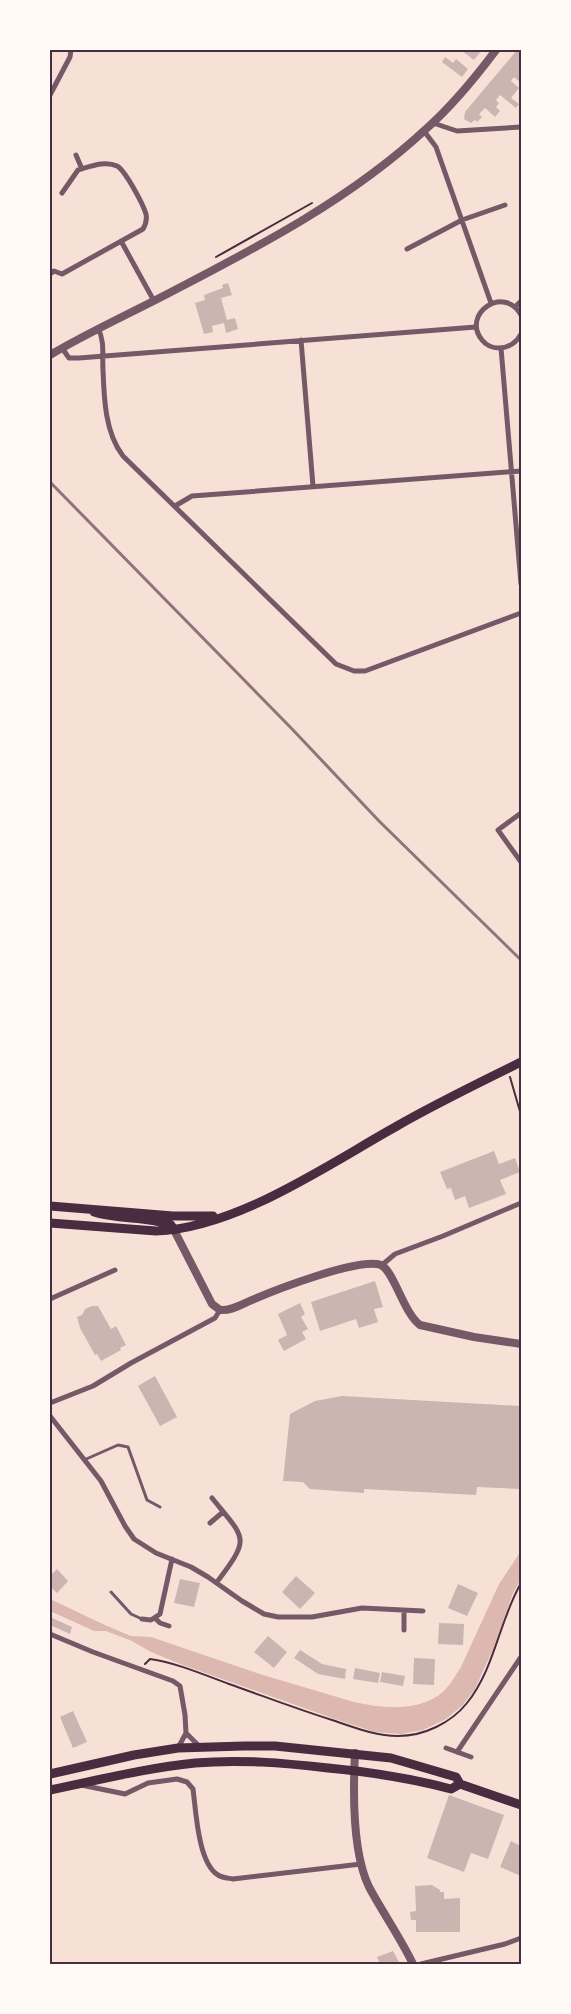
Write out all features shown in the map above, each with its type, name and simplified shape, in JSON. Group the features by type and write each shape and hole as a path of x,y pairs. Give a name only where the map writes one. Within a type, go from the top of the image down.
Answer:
{"main road":[{"path":"50,1223 156,1231 174,1230 190,1228 240,1212 357,1150 457,1092 521,1062"},
{"path":"50,1206 173,1216 223,1216"},
{"path":"80,1208 107,1216 162,1222 171,1225 174,1230"},
{"path":"50,1774 134,1755 178,1748 199,1746 275,1746 391,1758 456,1777 460,1784 521,1805"},
{"path":"50,1790 141,1770 198,1763 278,1762 400,1776 451,1789 460,1784"}],"street":[{"path":"50,95 70,57 71,50"},
{"path":"50,355 97,328 154,301 320,210 374,173 433,123 496,50"},
{"path":"433,123 457,131 521,127"},
{"path":"424,131 436,147 491,303"},
{"path":"76,155 82,169"},
{"path":"50,264 52,273 62,274 143,229 146,224 146,212 124,173 117,166 102,164 82,169 74,173 62,193"},
{"path":"407,249 462,220 505,205"},
{"path":"121,241 154,301"},
{"path":"515,307 521,301"},
{"path":"521,315 515,307 504,302 491,303 479,314 476,327 484,342 492,347 501,348 515,342 521,334"},
{"path":"62,348 69,358 476,327"},
{"path":"97,328 102,337 108,420 116,447 336,664 345,669 365,671 521,613"},
{"path":"301,340 313,486"},
{"path":"501,348 521,584"},
{"path":"176,506 192,496 521,471"},
{"path":"521,814 498,830 521,862"},
{"path":"382,1265 395,1254 444,1236 521,1203"},
{"path":"174,1230 212,1304 220,1310 230,1310 274,1291 333,1272 372,1263 382,1265 389,1272 407,1310 413,1320 420,1325 474,1337 521,1344"},
{"path":"50,1299 115,1270"},
{"path":"50,1403 93,1386 131,1363 215,1318 220,1310"},
{"path":"50,1416 101,1481 116,1506 124,1526 134,1539 156,1554 191,1567 217,1582 254,1609 264,1614 278,1617 323,1616 362,1608 423,1611"},
{"path":"212,1498 240,1534 241,1546 217,1582"},
{"path":"210,1523 223,1512"},
{"path":"142,1619 155,1618 160,1614 172,1559"},
{"path":"404,1611 404,1630"},
{"path":"155,1618 160,1623 169,1626"},
{"path":"50,1634 173,1681 180,1686 186,1734 178,1748"},
{"path":"458,1752 521,1657"},
{"path":"186,1734 199,1746"},
{"path":"446,1748 471,1757"},
{"path":"355,1753 354,1794 362,1864 369,1886 413,1964"},
{"path":"77,1784 125,1794 148,1783 177,1779 187,1782 193,1789 206,1863 219,1876 234,1879 362,1864"},
{"path":"422,1964 505,1944 521,1938"}],"lane":[{"path":"84,1460 118,1445 128,1447 147,1500 160,1507"},
{"path":"111,1592 131,1614 142,1619"}],"path":[{"path":"208,262 318,200"},
{"path":"507,1068 521,1115"},
{"path":"171,1662 270,1699 369,1732 399,1736 417,1733 448,1721 462,1710 473,1695 491,1659 512,1599 521,1583"}],"shaded area":[{"path":"521,1551 521,1579 513,1593 493,1649 475,1689 463,1705 446,1719 423,1730 401,1734 375,1732 332,1718 183,1665 151,1652 132,1641 106,1631 94,1631 50,1611 50,1599 131,1636 151,1637 263,1675 354,1702 387,1707 409,1706 419,1704 439,1695 451,1682 461,1667 499,1584"}],"building":[{"path":"461,50 482,50 474,60"},
{"path":"517,50 521,50 521,83 514,77 511,81 519,88 511,98 519,104 516,108 500,95 496,100 499,103 496,107 500,111 495,117 485,108 479,114 482,117 477,122 475,120 471,123 464,119 465,112"},
{"path":"445,57 453,63 456,59 468,69 462,77 442,62"},
{"path":"228,283 232,295 221,298 227,320 235,318 238,329 226,333 224,323 212,326 213,332 204,334 195,303 205,300 204,295 223,288 222,285"},
{"path":"494,1151 499,1164 515,1158 520,1172 500,1180 506,1194 469,1208 465,1196 455,1200 451,1188 447,1189 440,1172"},
{"path":"375,1281 383,1307 374,1309 378,1322 359,1328 356,1319 320,1331 311,1302"},
{"path":"300,1303 305,1314 301,1317 308,1329 302,1332 306,1339 284,1351 278,1340 287,1335 278,1314"},
{"path":"98,1306 111,1329 116,1326 126,1345 120,1348 121,1350 101,1361 97,1354 95,1355 80,1328 77,1317 82,1315 85,1309"},
{"path":"155,1376 177,1417 160,1426 138,1386"},
{"path":"342,1396 521,1406 521,1489 477,1487 476,1495 364,1489 364,1493 310,1489 303,1482 283,1481 290,1414 315,1401"},
{"path":"57,1569 68,1581 57,1593 50,1586 50,1576"},
{"path":"296,1576 315,1593 300,1609 282,1592"},
{"path":"180,1579 200,1583 194,1607 174,1603"},
{"path":"458,1584 478,1593 467,1616 448,1608"},
{"path":"50,1617 72,1627 70,1634 50,1625"},
{"path":"439,1623 464,1624 463,1645 438,1644"},
{"path":"268,1636 287,1652 274,1668 254,1652"},
{"path":"300,1650 322,1664 346,1669 345,1679 318,1674 294,1658"},
{"path":"414,1658 435,1659 434,1685 413,1684"},
{"path":"355,1668 380,1673 378,1683 353,1679"},
{"path":"382,1672 405,1676 403,1686 380,1682"},
{"path":"73,1711 87,1742 73,1748 60,1717"},
{"path":"449,1795 504,1815 488,1859 471,1853 464,1872 427,1858"},
{"path":"511,1841 521,1846 521,1876 500,1867"},
{"path":"432,1885 440,1890 440,1892 444,1892 444,1899 460,1898 460,1932 416,1932 416,1920 411,1920 410,1912 416,1911 415,1886"},
{"path":"393,1951 400,1964 380,1964 377,1957"}],"railway":[{"path":"50,482 294,731 379,821 521,960"}]}
